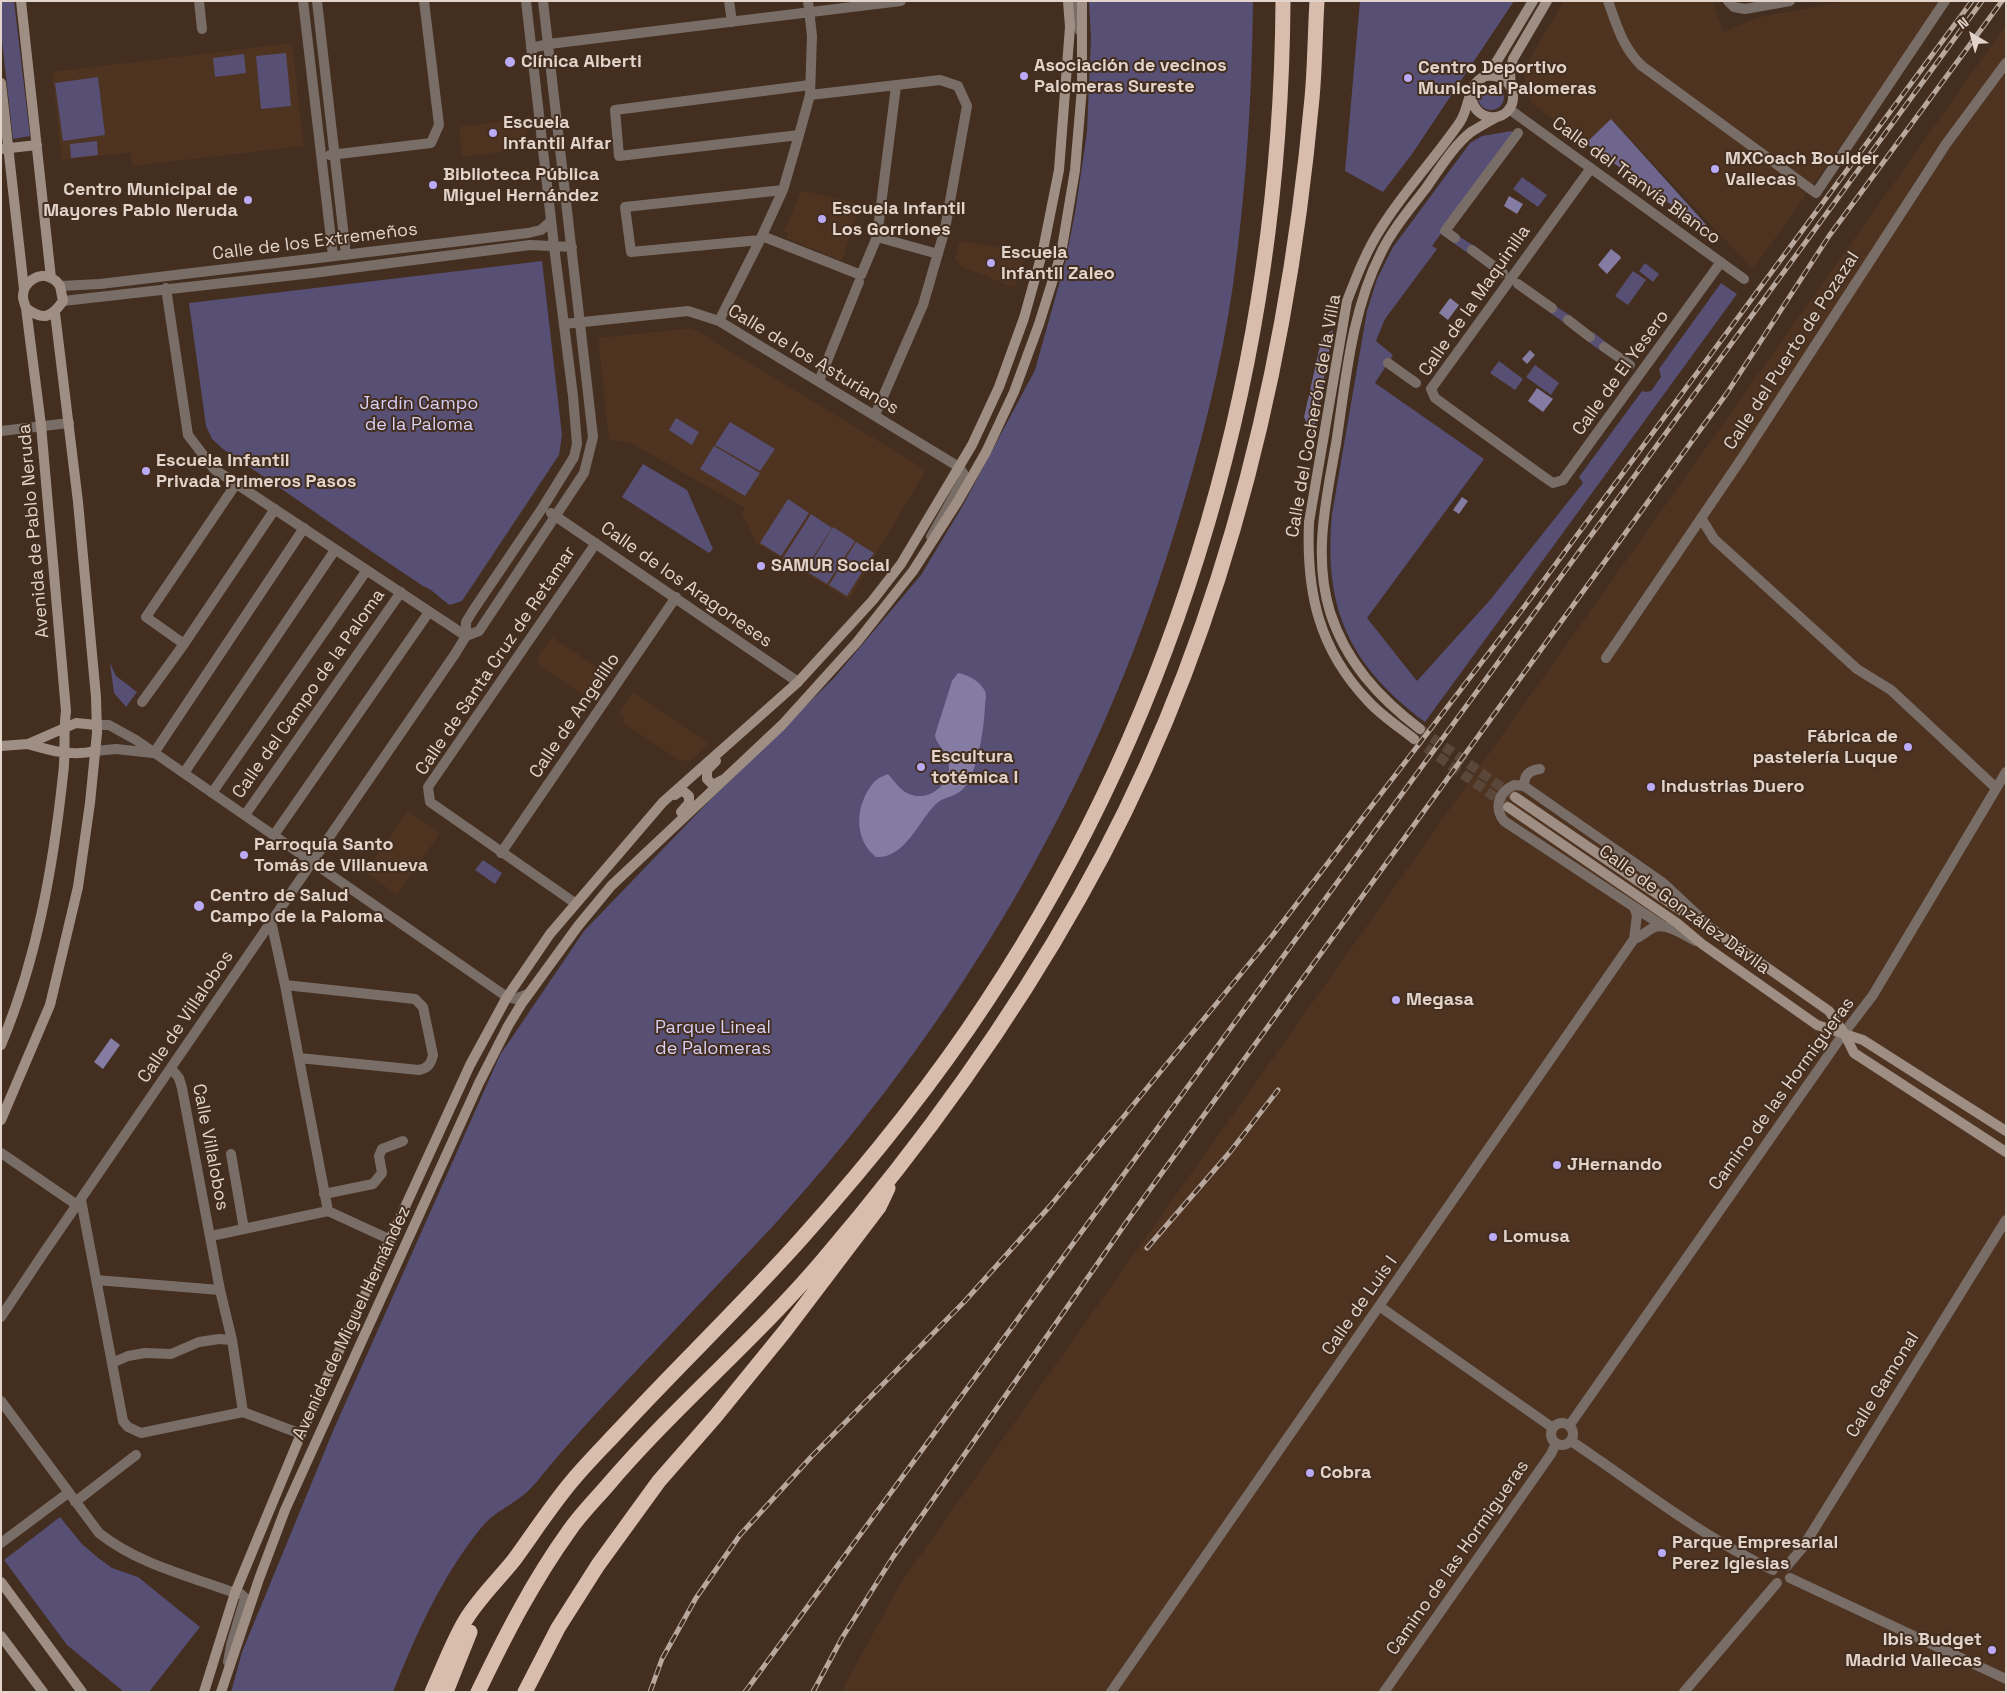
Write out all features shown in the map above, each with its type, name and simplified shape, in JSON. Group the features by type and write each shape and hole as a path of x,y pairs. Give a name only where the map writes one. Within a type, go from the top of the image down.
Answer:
{"highway":[{"path":"432,1692 462,1625 474,1607 494,1586 572,1480 800,1240 874,1155 920,1096 966,1032 1028,937 1095,811 1131,736 1184,600 1222,474 1241,398 1257,315 1270,225 1278,146 1283,1"},
{"path":"478,1692 519,1608 570,1529 631,1458 820,1264 954,1096 1043,961 1082,894 1120,819 1154,748 1209,606 1253,458 1284,307 1307,146 1313,92 1317,1"},
{"path":"525,1692 558,1628 598,1565 659,1481 715,1417 785,1331 879,1208 900,1165"},
{"path":"446,1692 469,1633 494,1586"}],"street":[{"path":"21,1 51,278"},
{"path":"199,1 202,28"},
{"path":"303,1 333,256"},
{"path":"317,1 336,154 346,255"},
{"path":"321,156 431,143 439,125 424,1"},
{"path":"526,1 573,396 577,444 574,457 543,507 466,622 466,636 479,630 584,473 593,438 543,1"},
{"path":"729,1 732,22"},
{"path":"719,320 783,190 799,136 810,90 812,36 808,1"},
{"path":"532,48 549,44 901,1"},
{"name":"Avenida de Miguel Hernández","path":"204,1692 234,1593 302,1434 470,1066 507,997 550,934 663,802 798,682 873,600 901,564 959,467 999,386 1024,318 1043,250 1059,170 1070,27 1068,1"},
{"name":"Avenida de Miguel Hernández","path":"1076,1 1076,15 1082,42"},
{"name":"Avenida de Miguel Hernández","path":"221,1692 258,1579 305,1464 328,1418 478,1083 508,1026 528,994 578,926 611,886 782,725 857,642 913,571 958,501 986,452 1014,392 1039,324 1060,254 1075,170 1082,88 1082,1"},
{"path":"1533,1 1497,61 1476,83 1471,96 1474,108 1484,116 1497,117 1509,109 1512,102 1510,72 1513,59 1548,1"},
{"path":"1608,1 1623,42 1642,66 1816,193 1944,1"},
{"path":"1728,1 1734,7 1745,9 1790,1"},
{"name":"Calle del Puerto de Pozazal","path":"1606,658 1742,458 1946,144 2006,63"},
{"path":"1481,79 1488,76 1502,78 1511,88"},
{"path":"799,136 619,156 615,110 810,90 896,86 940,80 958,86 967,106 946,229 923,305 875,415"},
{"path":"1,82 5,149 24,289 23,298 26,308 36,315 46,316 55,313 63,302 60,286 51,278 44,276 32,279 24,289"},
{"path":"783,190 625,207 631,252 761,238 861,276 877,237 896,86"},
{"name":"Calle del Cocherón de la Villa","path":"1414,739 1370,704 1354,685 1330,647 1317,614 1309,578 1309,522 1347,301 1358,272 1387,220 1461,121 1471,96"},
{"name":"Calle del Tranvía Blanco","path":"1509,109 1744,278"},
{"name":"Calle del Cocherón de la Villa","path":"1420,729 1379,695 1359,672 1342,641 1330,612 1324,584 1322,531 1355,330 1369,280 1381,252 1395,230 1460,144 1470,133 1497,117"},
{"path":"1455,238 1445,231 1518,133"},
{"path":"5,149 37,145"},
{"name":"Calle de la Maquinilla","path":"1540,474 1435,398 1431,389 1591,168"},
{"path":"551,221 569,224"},
{"name":"Calle de los Extremeños","path":"60,286 100,284 528,233 541,230 551,221"},
{"path":"877,237 938,254"},
{"name":"Calle de los Extremeños","path":"63,302 166,288 313,273 530,245 572,247"},
{"path":"1472,250 1503,273"},
{"name":"Calle de El Yesero","path":"1540,474 1553,483 1563,480 1722,262"},
{"path":"819,381 859,282"},
{"name":"Calle de la Maquinilla","path":"1518,284 1552,308"},
{"name":"Calle del Campo de la Paloma","path":"166,288 188,435 214,469 466,636"},
{"name":"Avenida de Pablo Neruda","path":"1,1045 4,1028 20,996 42,915 49,881 64,773 63,729 66,711 41,425 26,308"},
{"name":"Calle de los Asturianos","path":"564,324 688,311 719,320 959,467"},
{"path":"1,1120 50,1005 78,887 95,751 96,697 82,541 55,313"},
{"path":"1568,320 1590,337"},
{"path":"1604,347 1630,365"},
{"path":"1388,363 1416,384"},
{"path":"1,431 69,423"},
{"name":"Avenida de Miguel Hernández","path":"913,571 965,476 959,467"},
{"path":"184,644 146,617 236,484"},
{"name":"Calle de los Aragoneses","path":"543,507 676,596 798,682"},
{"path":"142,702 184,644 275,509"},
{"path":"1701,518 1714,539 1856,669 1891,690 1996,788"},
{"path":"154,753 304,528"},
{"name":"Calle de Santa Cruz de Retamar","path":"575,904 430,802 428,787 596,543"},
{"path":"184,773 335,550"},
{"name":"Calle del Campo de la Paloma","path":"212,793 367,570"},
{"name":"Calle del Campo de la Paloma","path":"245,815 400,592"},
{"name":"Calle de Angelillo","path":"501,853 676,596"},
{"path":"274,835 429,612"},
{"name":"Calle de Villalobos","path":"1,1317 466,636"},
{"path":"28,744 76,724 109,724 136,740 507,997 515,999 528,994"},
{"name":"Avenida de Miguel Hernández","path":"727,777 713,784 708,782 706,774 711,766 731,747 740,732"},
{"path":"1,746 28,744 83,754 116,749 154,753"},
{"path":"1524,786 1529,773 1532,770 1540,769"},
{"name":"Camino de las Hormigueras","path":"1569,1426 1844,1033 1873,996 2006,772"},
{"name":"Calle de González Dávila","path":"1663,926 1504,821 1498,809 1498,802 1502,794 1514,785 1524,786 1662,882 1712,929"},
{"name":"Avenida de Miguel Hernández","path":"652,847 666,827 690,803 690,800 687,792 682,790 663,802"},
{"name":"Calle de González Dávila","path":"1515,797 1679,909 1712,929 1829,1012 1844,1033 1854,1053 2006,1152"},
{"name":"Calle de González Dávila","path":"1508,806 1663,913 1702,944 1818,1025 1863,1040 2006,1131"},
{"name":"Calle de Luis I","path":"1115,1690 1634,938 1637,915 1634,907"},
{"path":"271,921 286,985 328,1211 391,1240"},
{"path":"1663,926 1702,944"},
{"name":"Calle de Luis I","path":"1634,938 1642,936 1655,927 1663,926"},
{"path":"286,985 415,1000 423,1007 433,1056 431,1062 425,1068 419,1070 299,1058"},
{"name":"Calle Villalobos","path":"171,1068 179,1078 182,1088 220,1290 232,1340 243,1412"},
{"path":"324,1194 373,1184 382,1173 379,1156 382,1149 403,1141"},
{"path":"1,1153 79,1202 123,1421 133,1430 141,1433 243,1412 302,1434"},
{"name":"Calle Villalobos","path":"231,1154 244,1229"},
{"name":"Calle Villalobos","path":"211,1236 328,1211"},
{"name":"Calle Gamonal","path":"1786,1566 1803,1547 2006,1220"},
{"path":"96,1280 220,1290"},
{"path":"1379,1306 1553,1428"},
{"path":"112,1363 128,1356 145,1353 171,1354 199,1342 219,1339 232,1340"},
{"path":"1,1401 99,1533 115,1546 138,1558 234,1593"},
{"path":"1562,1423 1569,1426 1573,1434 1571,1441 1566,1444 1556,1443 1552,1438 1553,1428 1562,1423"},
{"path":"1571,1441 1679,1516 1753,1561 1773,1570"},
{"name":"Camino de las Hormigueras","path":"1384,1692 1551,1454 1556,1443"},
{"path":"75,1502 136,1454"},
{"path":"1,1543 68,1493"},
{"path":"1779,1565 1786,1566 1791,1572 1790,1578 1785,1584 1777,1583 1772,1577 1773,1570 1779,1565"},
{"path":"1790,1578 2006,1679"},
{"path":"1,1582 82,1692"},
{"path":"1684,1692 1777,1583"},
{"name":"Avenida de Miguel Hernández","path":"226,1675 230,1645 245,1598 241,1594 234,1593"},
{"path":"1,1636 43,1692"}],"shaded area":[{"path":"1564,1 1713,1 1723,32 1760,17 1848,1 1940,1 1841,146 1753,269 1612,120 1586,143 1531,103 1524,77 1526,65"},
{"path":"2006,25 2006,1692 841,1692 902,1581"},
{"path":"292,43 304,146 132,166 130,153 62,160 52,72"},
{"name":"Escuela Infantil Alfar","path":"525,118 528,148 462,157 459,127"},
{"path":"1611,119 1720,240 1586,143"},
{"name":"Escuela Infantil Los Gorriones","path":"806,191 860,204 842,261 786,238 788,233 784,231 801,192"},
{"path":"1509,196 1523,204 1517,214 1504,206"},
{"name":"Escuela Infantil Zaleo","path":"960,241 1026,252 1015,288 958,265 959,261 955,259"},
{"path":"1611,249 1621,258 1607,274 1598,265"},
{"path":"1450,298 1459,305 1448,320 1439,313"},
{"path":"692,328 926,470 849,600 756,543 742,513 745,508 631,443 609,440 598,338"},
{"path":"1333,330 1313,438 1304,417 1322,337"},
{"path":"1530,350 1535,355 1527,364 1522,359"},
{"path":"1537,388 1553,399 1543,412 1528,401"},
{"path":"1462,497 1468,501 1459,514 1453,510"},
{"path":"552,637 604,672 589,694 586,692 583,695 537,664 539,660 537,658"},
{"path":"958,673 977,682 986,693 982,738 973,772 963,789 936,804 903,845 895,852 886,856 876,857 868,849 860,830 860,810 863,800 874,782 888,774 902,789 914,796 929,794 941,787 948,774 949,767 947,757 935,735 952,681"},
{"path":"633,692 709,744 690,762 684,759 682,762 622,722 624,717 618,713"},
{"path":"407,811 440,833 397,895 365,872"},
{"path":"111,1038 120,1045 103,1069 94,1062"}],"green space":[{"path":"1,1 14,1 30,136 13,139 1,32"},
{"name":"Parque Lineal de Palomeras","path":"1089,1 1253,1 1251,72 1248,143 1238,250 1216,379 1200,442 1174,534 1141,630 1103,723 1061,814 1013,902 960,987 902,1069 840,1148 774,1225 592,1418 534,1485 521,1497 486,1522 467,1546 431,1606 393,1692 231,1692 242,1652 333,1431 500,1055 584,931 710,800 834,678 921,575 962,507 1035,370 1065,263 1075,213 1087,132 1091,38"},
{"name":"Centro Deportivo Municipal Palomeras","path":"1360,1 1514,1 1412,154 1383,192 1345,171"},
{"path":"286,53 291,106 261,109 256,56"},
{"path":"244,54 246,73 215,77 213,58"},
{"path":"98,77 105,135 63,141 55,83"},
{"path":"1491,84 1500,88 1504,97 1500,106 1491,110 1482,106 1478,97 1482,88"},
{"path":"1511,131 1514,133 1432,246 1437,249 1385,319 1376,341 1393,355 1375,383 1484,459 1367,618 1417,681 1490,600 1583,483 1579,477 1642,391 1651,391 1661,377 1659,369 1721,283 1737,294 1425,722 1399,701 1377,679 1360,656 1347,632 1337,606 1332,578 1330,548 1332,514 1367,311 1377,279 1393,247 1470,143 1482,136"},
{"path":"97,141 98,155 71,158 70,144"},
{"path":"1522,177 1547,195 1538,207 1513,189"},
{"path":"1457,235 1474,246 1469,254 1452,242"},
{"name":"Jardín Campo de la Paloma","path":"542,261 562,435 559,455 462,601 450,605 223,449 212,439 206,426 189,303"},
{"path":"1645,263 1659,274 1653,282 1639,271"},
{"path":"1633,271 1646,280 1628,305 1615,296"},
{"path":"1554,305 1571,316 1566,324 1549,312"},
{"path":"1593,332 1607,343 1601,351 1587,341"},
{"path":"1499,361 1523,379 1515,390 1490,373"},
{"path":"1535,365 1559,383 1551,395 1526,377"},
{"path":"676,418 699,432 692,445 669,430"},
{"path":"730,422 775,449 760,471 715,445"},
{"path":"714,446 760,473 745,496 700,469"},
{"path":"643,464 687,490 713,549 709,553 622,497"},
{"path":"788,499 809,513 781,556 760,543"},
{"path":"811,514 832,528 804,571 783,558"},
{"path":"833,527 855,541 827,584 806,571"},
{"path":"856,542 874,553 847,596 829,585"},
{"path":"110,663 116,676 137,692 126,707 114,693"},
{"path":"483,860 502,873 495,884 475,870"},
{"path":"60,1517 82,1544 97,1557 112,1568 138,1577 200,1627 149,1692 124,1692 67,1645 4,1560"}],"tunnel":[{"path":"1420,729 1515,797"},
{"path":"1414,739 1506,805"}],"railway":[{"path":"650,1692 662,1659 696,1598 740,1535 812,1456 965,1301 1050,1206 1272,936 1524,607 1972,1"},
{"path":"745,1692 1982,1"},
{"path":"813,1692 842,1638 893,1557 1130,1217 1727,393 1829,236 2002,1"},
{"path":"1147,1248 1230,1152 1278,1090"}],"place":[{"name":"Clínica Alberti","path":"510,62"},
{"name":"Asociación de vecinos Palomeras Sureste","path":"1024,76"},
{"name":"Centro Deportivo Municipal Palomeras","path":"1408,78"},
{"name":"Escuela Infantil Alfar","path":"493,133"},
{"name":"MXCoach Boulder Vallecas","path":"1715,169"},
{"name":"Biblioteca Pública Miguel Hernández","path":"433,185"},
{"name":"Centro Municipal de Mayores Pablo Neruda","path":"248,200"},
{"name":"Escuela Infantil Los Gorriones","path":"822,219"},
{"name":"Escuela Infantil Zaleo","path":"991,263"},
{"name":"Escuela Infantil Privada Primeros Pasos","path":"146,471"},
{"name":"SAMUR Social","path":"761,566"},
{"name":"Fábrica de pastelería Luque","path":"1908,747"},
{"name":"Escultura totémica I","path":"921,767"},
{"name":"Industrias Duero","path":"1651,787"},
{"name":"Parroquia Santo Tomás de Villanueva","path":"244,855"},
{"name":"Centro de Salud Campo de la Paloma","path":"199,906"},
{"name":"Megasa","path":"1396,1000"},
{"name":"JHernando","path":"1557,1165"},
{"name":"Lomusa","path":"1493,1237"},
{"name":"Cobra","path":"1310,1473"},
{"name":"Parque Empresarial Perez Iglesias","path":"1662,1553"},
{"name":"Ibis Budget Madrid Vallecas","path":"1992,1650"}]}
